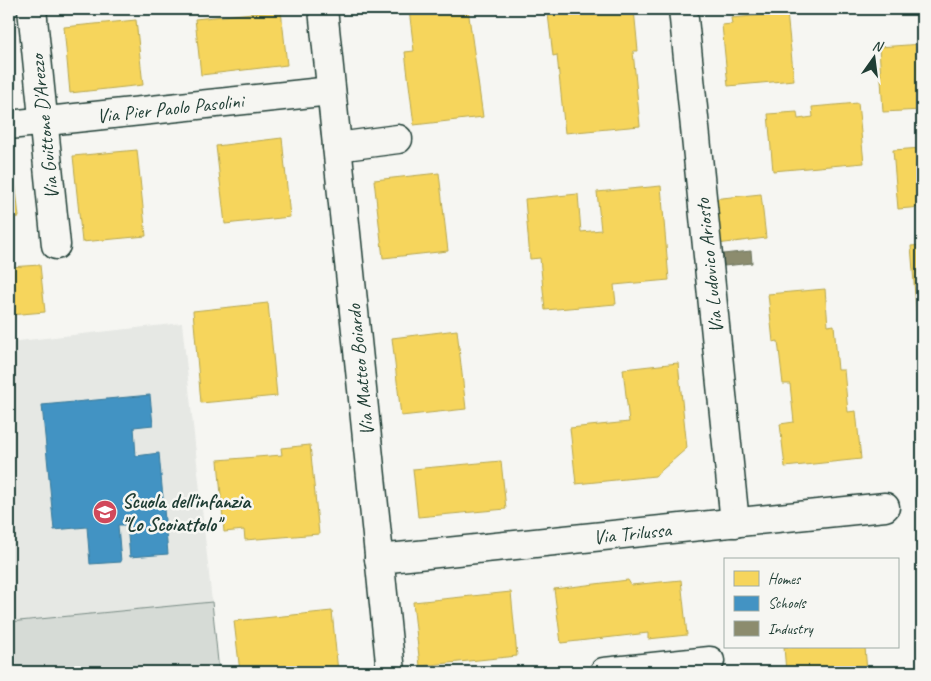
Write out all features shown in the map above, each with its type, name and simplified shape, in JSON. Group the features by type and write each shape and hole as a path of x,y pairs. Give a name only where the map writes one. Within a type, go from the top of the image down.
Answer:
{"street":[{"name":"Via Guittone D'Arezzo","path":"32,9 56,245"},
{"name":"Via Matteo Boiardo","path":"323,9 391,672"},
{"name":"Via Ludovico Ariosto","path":"684,9 735,522"},
{"name":"Via Pier Paolo Pasolini","path":"9,125 332,90"},
{"path":"337,147 398,139"},
{"name":"Via Trilussa","path":"379,559 885,507"},
{"path":"604,672 710,661"}],"shaded area":[{"name":"Scuola dell'infanzia \"Lo Scoiattolo\"","path":"182,323 212,602 9,622 9,342"},
{"path":"212,602 219,672 10,672 9,622"}],"building: Homes":[{"path":"409,9 468,9 483,117 414,125 405,52 414,51"},
{"path":"600,9 634,9 638,51 633,51 640,126 565,133 557,55 553,56 548,14"},
{"path":"281,10 287,65 201,75 195,19"},
{"path":"787,13 794,80 728,86 722,25 732,24 731,18"},
{"path":"136,20 143,85 70,93 64,27"},
{"path":"922,44 922,110 883,112 879,47"},
{"path":"858,103 864,163 773,171 768,114 797,112 798,119 813,117 812,107"},
{"path":"282,138 290,217 225,224 216,146"},
{"path":"922,148 922,207 898,209 893,150"},
{"path":"137,150 146,236 82,242 73,156"},
{"path":"13,162 19,217 9,218 9,163"},
{"path":"439,173 448,251 383,258 374,180"},
{"path":"661,186 669,280 614,285 616,304 545,310 540,258 530,259 525,199 578,194 581,232 601,230 597,192"},
{"path":"761,194 766,238 717,244 712,199"},
{"path":"922,245 922,381 911,246"},
{"path":"40,265 45,312 9,315 9,267"},
{"path":"825,289 828,326 834,325 838,370 844,370 848,412 856,411 861,459 785,467 780,424 794,422 790,384 783,384 778,341 773,342 768,294"},
{"path":"268,303 277,396 201,403 193,311"},
{"path":"457,330 466,409 401,416 392,338"},
{"path":"678,363 687,448 655,476 576,484 570,428 629,422 623,369"},
{"path":"310,445 319,534 245,540 244,530 224,532 218,460 282,455 281,448"},
{"path":"501,461 506,509 418,517 413,469"},
{"path":"628,580 631,585 681,580 687,635 648,639 648,633 561,643 554,589"},
{"path":"511,592 517,656 420,666 413,602"},
{"path":"332,611 338,672 240,672 234,621"},
{"path":"784,648 865,648 867,672 786,672"}],"building: Schools":[{"path":"150,395 153,425 134,427 136,456 159,453 168,554 130,557 127,525 118,525 121,562 90,564 87,527 54,530 42,405"}],"building: Industry":[{"path":"751,251 752,263 724,266 723,254"}],"place":[{"name":"Scuola dell'infanzia \"Lo Scoiattolo\"","path":"105,512"}]}
